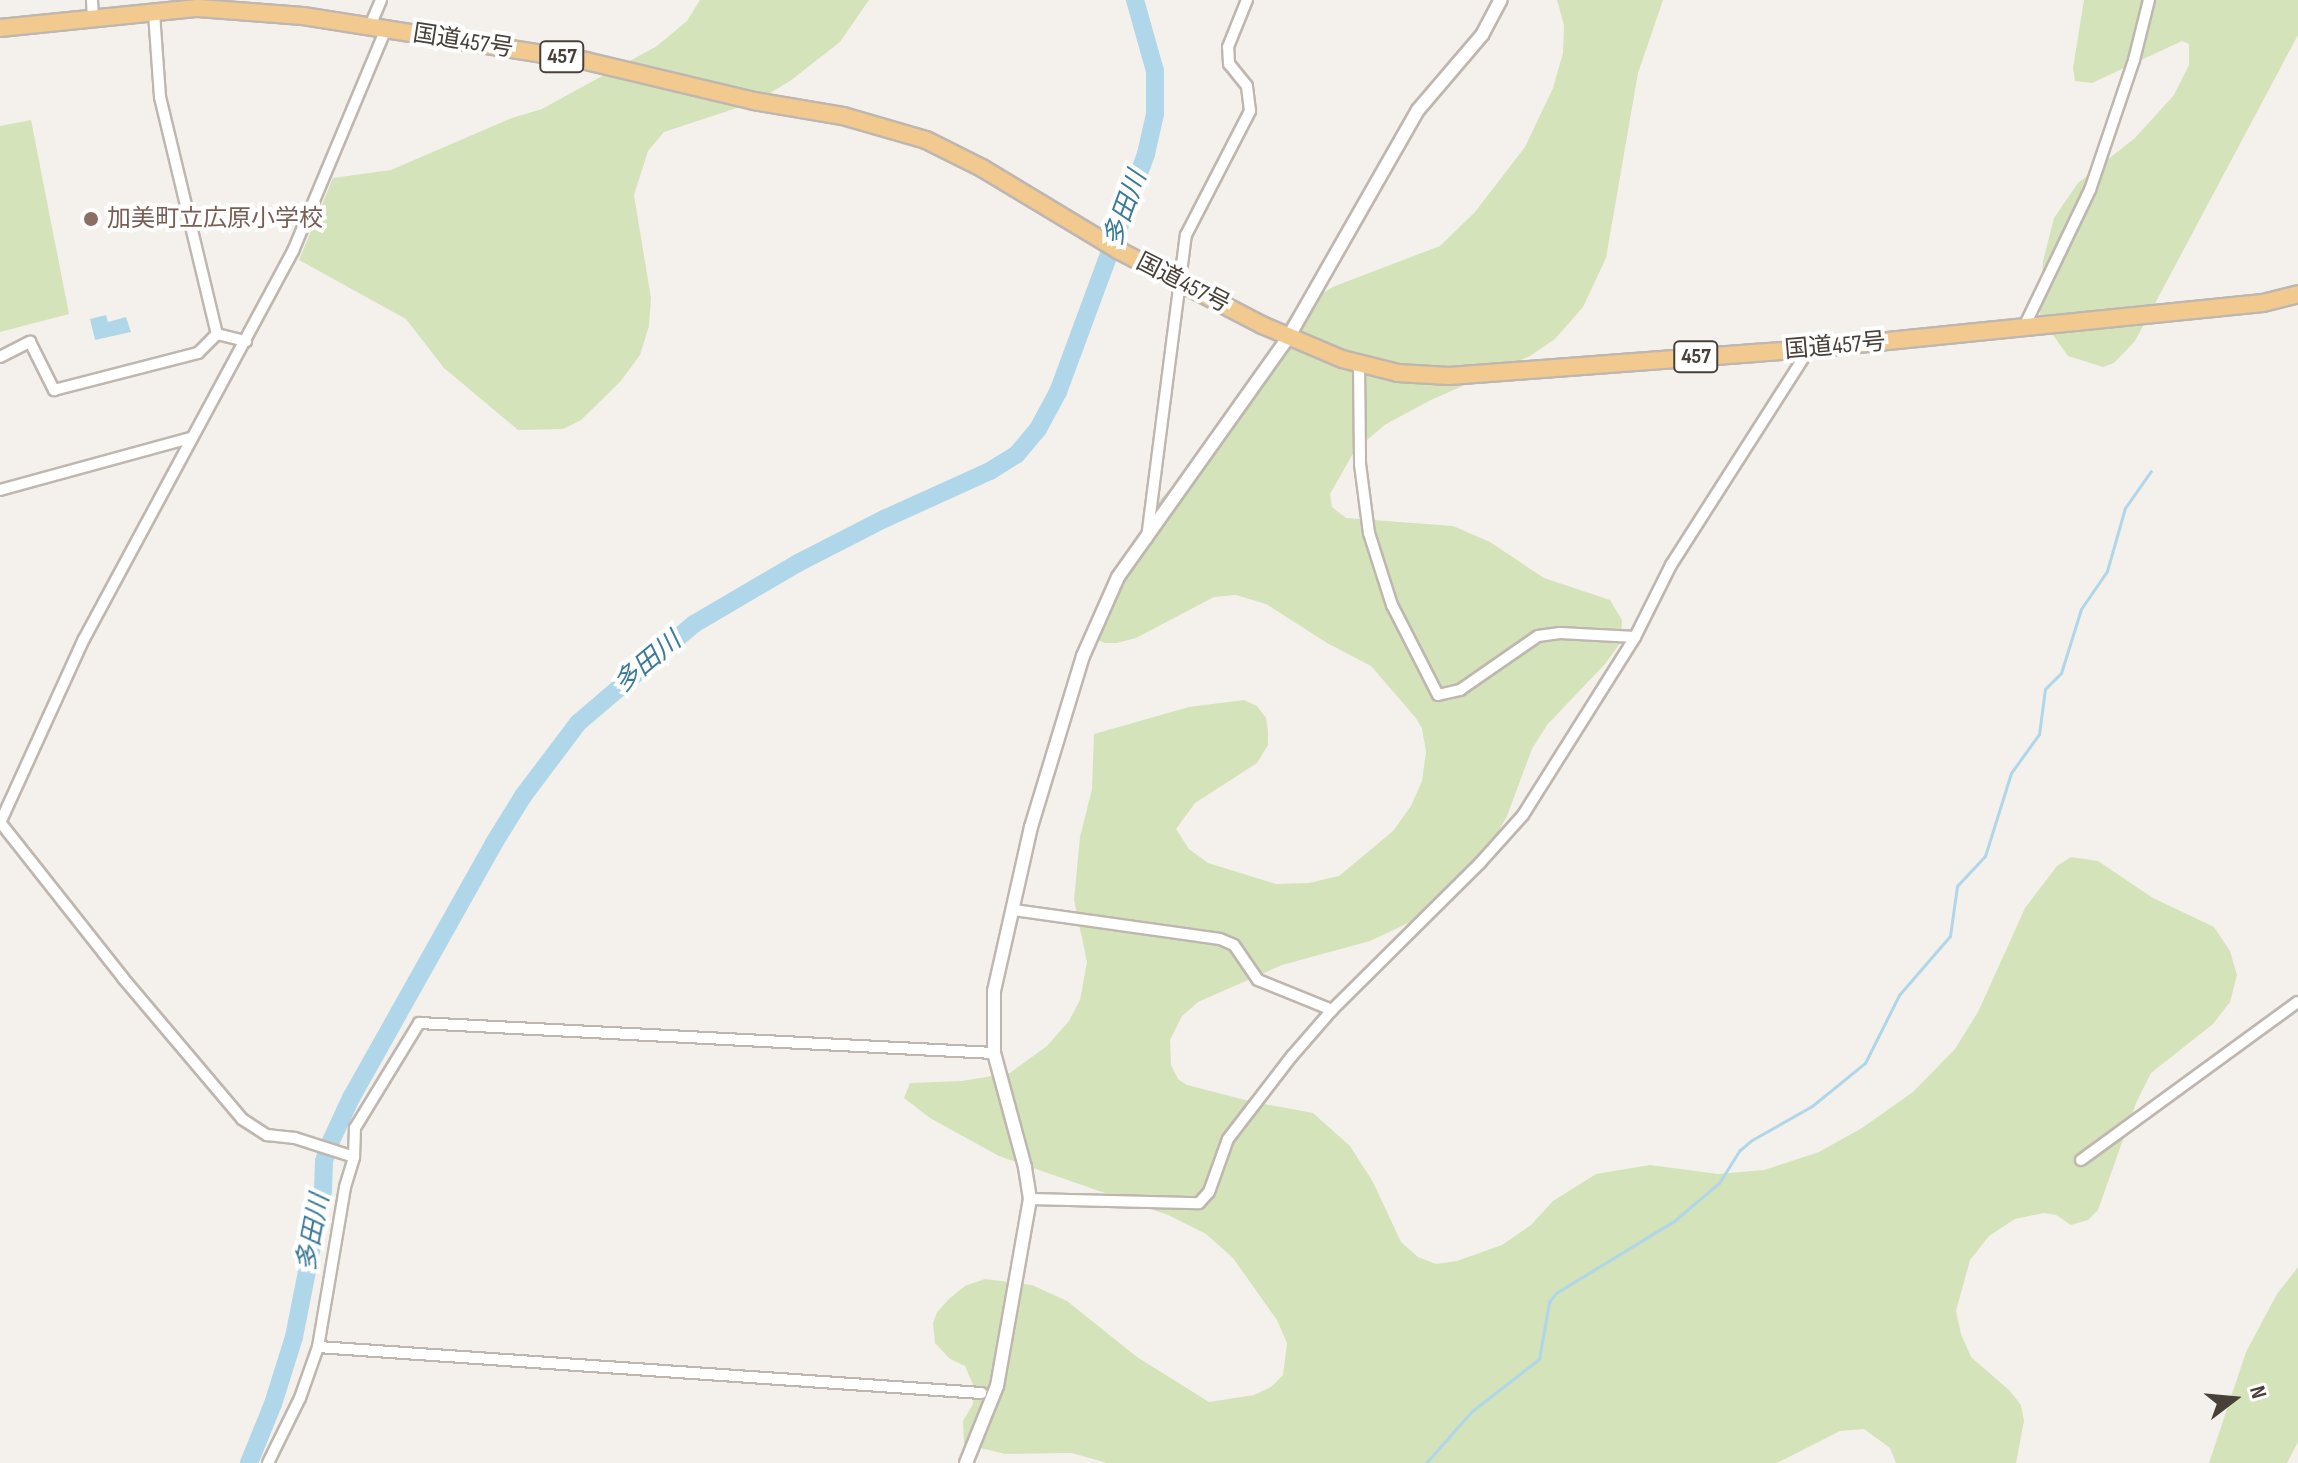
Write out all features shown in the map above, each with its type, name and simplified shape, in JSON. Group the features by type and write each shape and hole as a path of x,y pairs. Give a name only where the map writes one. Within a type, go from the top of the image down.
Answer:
{"highway":[{"name":"国道457号","path":"0,28 214,4 586,61 754,101 870,124 926,140 982,168 1118,250 1289,336 1359,363 1398,373 1449,376 1809,349 2263,303 2298,294"}],"street":[{"path":"92,0 93,18"},
{"path":"354,1157 302,1140 267,1135 242,1119 123,978 0,823 84,639 293,251 378,28 381,0"},
{"path":"1146,540 1186,235 1250,111 1247,86 1229,64 1228,47 1247,0"},
{"path":"966,1463 997,1386 1030,1199 1025,1167 994,1053 994,991 1031,827 1083,656 1108,595 1289,336 1418,110 1482,35 1501,0"},
{"path":"2024,327 2090,190 2134,60 2149,0"},
{"path":"154,13 160,97 217,334"},
{"path":"217,334 246,341"},
{"path":"0,357 30,342 54,390 198,353 217,334"},
{"path":"1030,1199 1199,1203 1209,1192 1228,1139 1332,1010 1508,834 1561,759 1635,637 1671,565 1809,349"},
{"path":"1359,363 1360,464 1369,533 1392,605 1438,695 1460,690 1538,636 1560,633 1635,637"},
{"path":"0,490 190,438"},
{"path":"1014,910 1220,939 1234,945 1258,980 1265,985 1332,1010"},
{"path":"2081,1160 2298,1002"},
{"path":"268,1463 300,1398 318,1347 345,1187 354,1157 355,1128 419,1023 994,1053"},
{"path":"318,1347 981,1393"}],"green space":[{"path":"700,0 869,0 840,42 790,81 755,102 664,132 648,151 634,195 651,298 649,326 640,355 620,382 581,420 563,429 518,430 444,368 406,319 299,260 333,178 391,170 512,118 542,109 657,46 687,21"},
{"path":"1557,0 1663,0 1638,73 1606,258 1583,307 1555,339 1530,356 1431,400 1386,424 1355,450 1330,494 1332,507 1346,518 1453,526 1490,542 1544,578 1610,600 1622,620 1621,642 1605,664 1547,725 1532,749 1507,816 1485,855 1434,911 1370,941 1282,965 1198,1002 1182,1016 1170,1040 1171,1065 1178,1079 1187,1085 1253,1102 1313,1113 1350,1146 1373,1182 1401,1242 1418,1257 1436,1264 1457,1261 1502,1245 1531,1225 1553,1201 1596,1174 1650,1165 1718,1174 1764,1170 1819,1152 1862,1128 1913,1092 1955,1049 1978,1012 2025,908 2057,866 2071,857 2098,861 2153,898 2214,927 2230,951 2237,975 2230,1002 2213,1024 2151,1073 2136,1103 2098,1210 2088,1220 2071,1225 2056,1215 2044,1213 2015,1219 1989,1236 1970,1260 1956,1311 1961,1334 1971,1357 2009,1390 2021,1405 2024,1421 2016,1463 1896,1463 1890,1448 1864,1429 1840,1431 1777,1463 1107,1463 1072,1453 1005,1454 964,1444 963,1421 973,1404 974,1387 965,1366 950,1359 935,1343 933,1323 937,1312 950,1298 965,1286 985,1279 1032,1285 1067,1301 1137,1357 1209,1402 1254,1395 1271,1387 1283,1375 1287,1343 1277,1320 1233,1258 1206,1234 1168,1215 999,1156 930,1118 904,1098 910,1083 962,1081 1010,1073 1047,1046 1069,1021 1080,1000 1087,962 1074,900 1080,837 1092,789 1094,734 1189,707 1244,700 1257,706 1266,718 1268,745 1257,763 1195,803 1176,829 1189,849 1208,863 1276,884 1309,883 1339,876 1393,831 1411,806 1422,781 1426,752 1422,728 1415,717 1371,666 1327,643 1266,604 1236,595 1214,597 1136,638 1104,643 1093,637 1105,596 1160,500 1213,442 1267,361 1281,329 1295,309 1335,286 1440,246 1475,212 1525,147 1553,88 1563,53 1564,25"},
{"path":"2084,0 2298,0 2298,35 2135,341 2114,363 2103,367 2068,356 2040,317 2043,261 2054,218 2078,183 2135,138 2174,95 2189,65 2189,44 2182,41 2092,83 2075,81 2073,68"},
{"path":"31,120 69,314 0,332 0,126"},
{"path":"2298,1267 2298,1442 2287,1463 2209,1463 2246,1352 2277,1294"}],"water":[{"path":"106,315 108,322 126,317 131,332 95,340 90,319"}],"waterway":[{"name":"多田川","path":"249,1463 273,1404 294,1337 323,1190 324,1161 331,1141 351,1098 494,843 523,796 578,723 694,624 798,563 884,519 990,471 1017,454 1038,429 1058,392 1146,154 1155,114 1155,71 1135,0"},
{"path":"1426,1463 1472,1411 1539,1359 1549,1302 1556,1293 1674,1221 1719,1183 1740,1150 1752,1140 1812,1106 1865,1063 1899,995 1950,936 1957,886 1985,856 2011,773 2039,734 2045,689 2061,673 2081,609 2107,571 2125,508 2151,471"}],"place":[{"name":"加美町立広原小学校","path":"91,219"}]}
